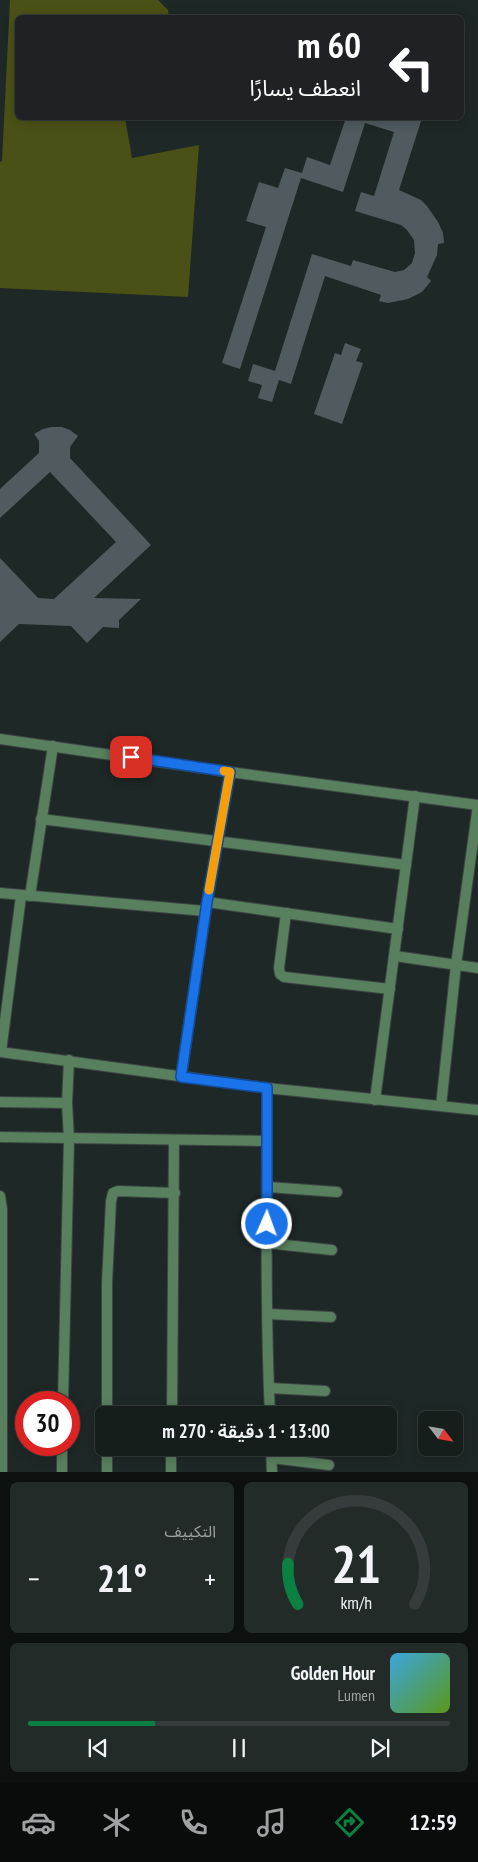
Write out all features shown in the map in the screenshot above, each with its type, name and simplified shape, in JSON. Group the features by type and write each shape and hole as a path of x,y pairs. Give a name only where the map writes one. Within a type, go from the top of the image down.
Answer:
{"street":[{"path":"0,739 478,805 456,964 441,1106"},
{"path":"52,746 0,1052 267,1088 478,1110"},
{"path":"181,1077 206,906 230,772"},
{"path":"375,1100 415,796"},
{"path":"41,819 406,865"},
{"path":"0,893 286,913 398,929"},
{"path":"286,913 279,968 280,974 284,977 390,989"},
{"path":"395,956 478,968"},
{"path":"63,1391 69,1060"},
{"path":"267,1088 268,1187 266,1243 270,1406"},
{"path":"0,1102 67,1103"},
{"path":"0,1137 267,1141"},
{"path":"172,1406 174,1140"},
{"path":"268,1187 337,1192"},
{"path":"107,1406 107,1283 113,1193 118,1190 175,1193"},
{"path":"0,1196 2,1209 2,1472"},
{"path":"266,1243 332,1250"},
{"path":"268,1314 331,1318"},
{"path":"269,1388 325,1391"},
{"path":"62,1456 62,1472"},
{"path":"107,1456 107,1472"},
{"path":"171,1456 171,1472"},
{"path":"272,1472 272,1458 328,1465"}],"green space":[{"path":"10,0 158,0 168,10 169,15 15,15 15,120 125,120 132,158 199,145 188,297 0,288 0,162 2,161"}],"building":[{"path":"345,120 421,120 399,190 421,200 427,206 438,222 443,233 444,243 438,244 437,255 427,277 431,281 422,292 408,299 388,303 379,301 381,295 325,276 291,384 279,380 272,402 258,398 262,385 248,381 253,364 275,371 312,254 351,266 353,260 395,272 404,270 412,263 415,253 414,240 401,225 355,211 361,192 374,196 394,132 365,123 343,192 301,178 240,369 222,363 266,227 246,221 259,182 278,188 285,168 302,173 307,157 330,165"},
{"path":"345,343 361,349 356,361 363,363 342,424 314,414 335,353 341,355"},
{"path":"52,427 62,427 78,436 70,447 70,458 151,545 94,598 141,599 119,620 119,628 103,627 87,643 71,626 19,624 0,642 0,558 38,598 54,599 116,542 50,472 0,518 0,489 39,453 39,441 34,434"}],"slow traffic":[{"path":"209,890 230,772 224,771"}],"route":[{"path":"131,757 230,772 207,902 181,1077 267,1088 267,1224"}]}
